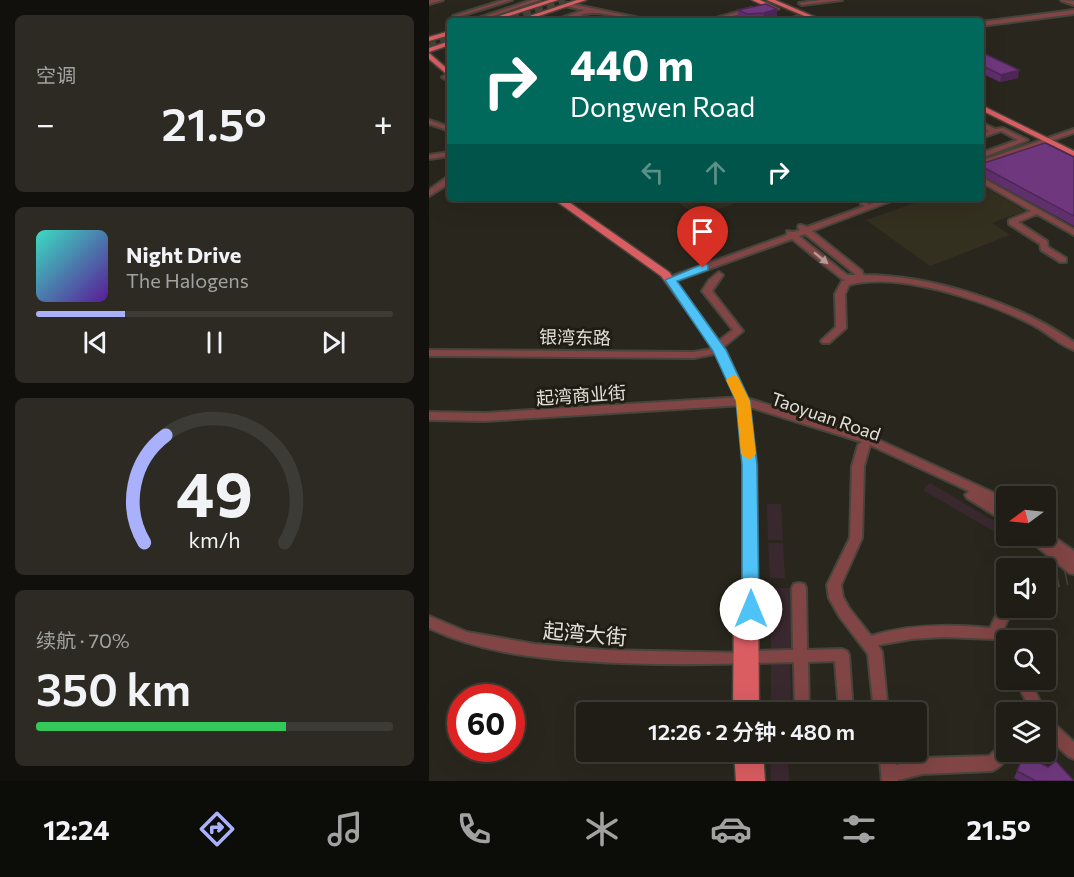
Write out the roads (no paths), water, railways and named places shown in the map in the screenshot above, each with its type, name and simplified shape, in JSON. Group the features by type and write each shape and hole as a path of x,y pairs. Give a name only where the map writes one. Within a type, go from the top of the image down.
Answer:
{"main road":[{"path":"494,18 553,0"},
{"path":"527,18 583,0"},
{"path":"755,0 788,7 814,18"},
{"path":"770,3 799,18"},
{"path":"527,9 546,10 540,14"},
{"path":"429,38 447,38"},
{"path":"429,50 447,39"},
{"path":"437,61 447,41"},
{"path":"429,55 447,74"},
{"path":"429,63 447,76"},
{"path":"984,100 1074,154"},
{"path":"984,108 1051,140 1074,145"},
{"path":"561,201 668,277 716,349 740,403 750,465 746,657 742,702"},
{"path":"561,201 660,276 716,349"},
{"path":"746,657 750,702"},
{"path":"744,762 745,781"},
{"path":"755,762 756,781"}],"street":[{"path":"429,2 440,0"},
{"path":"459,18 456,16 509,0"},
{"path":"486,18 537,0"},
{"path":"788,7 805,1 839,0"},
{"path":"1063,0 1074,3"},
{"path":"719,18 770,3"},
{"path":"567,5 629,18"},
{"path":"576,18 590,10"},
{"path":"984,24 1074,12"},
{"path":"614,18 619,16"},
{"path":"429,122 447,128"},
{"path":"984,126 994,131"},
{"path":"984,135 1001,129 1024,140 984,155"},
{"path":"984,164 1074,131"},
{"path":"984,143 1010,133"},
{"path":"984,149 1018,137"},
{"path":"429,158 447,155"},
{"path":"429,194 447,181"},
{"path":"984,181 1074,232"},
{"path":"804,228 864,201"},
{"path":"668,277 886,201"},
{"path":"1038,211 1012,222 1044,243 1044,248 1063,260"},
{"path":"804,228 854,278"},
{"path":"790,233 854,278 899,275 991,300 1038,318 1074,341"},
{"path":"716,349 738,331 707,291 719,275"},
{"path":"826,341 841,328 840,294 854,278 872,276 898,279 993,305 1032,320 1074,346"},
{"name":"银湾东路","path":"429,353 694,355 716,349"},
{"name":"起湾商业街","path":"429,416 485,417 740,403"},
{"name":"Taoyuan Road","path":"740,403 894,456 988,495 996,500"},
{"name":"Taoyuan Road","path":"740,403 866,439 894,456 981,500 996,510"},
{"path":"864,445 858,466 856,538 834,585 836,598 875,652 880,702"},
{"path":"1056,544 1074,558"},
{"path":"1043,546 1072,573"},
{"path":"798,588 802,702"},
{"name":"起湾大街","path":"429,622 465,638 547,653 636,658 842,655 845,702"},
{"path":"867,643 885,637 940,631 959,630 996,636"},
{"path":"1056,735 1074,752"},
{"path":"887,762 889,778 922,766 992,763 996,759"}],"waterway":[{"path":"809,1 826,0"}],"tunnel":[{"path":"508,18 565,0"},
{"path":"429,47 447,41"},
{"path":"1056,580 1067,578"}]}
